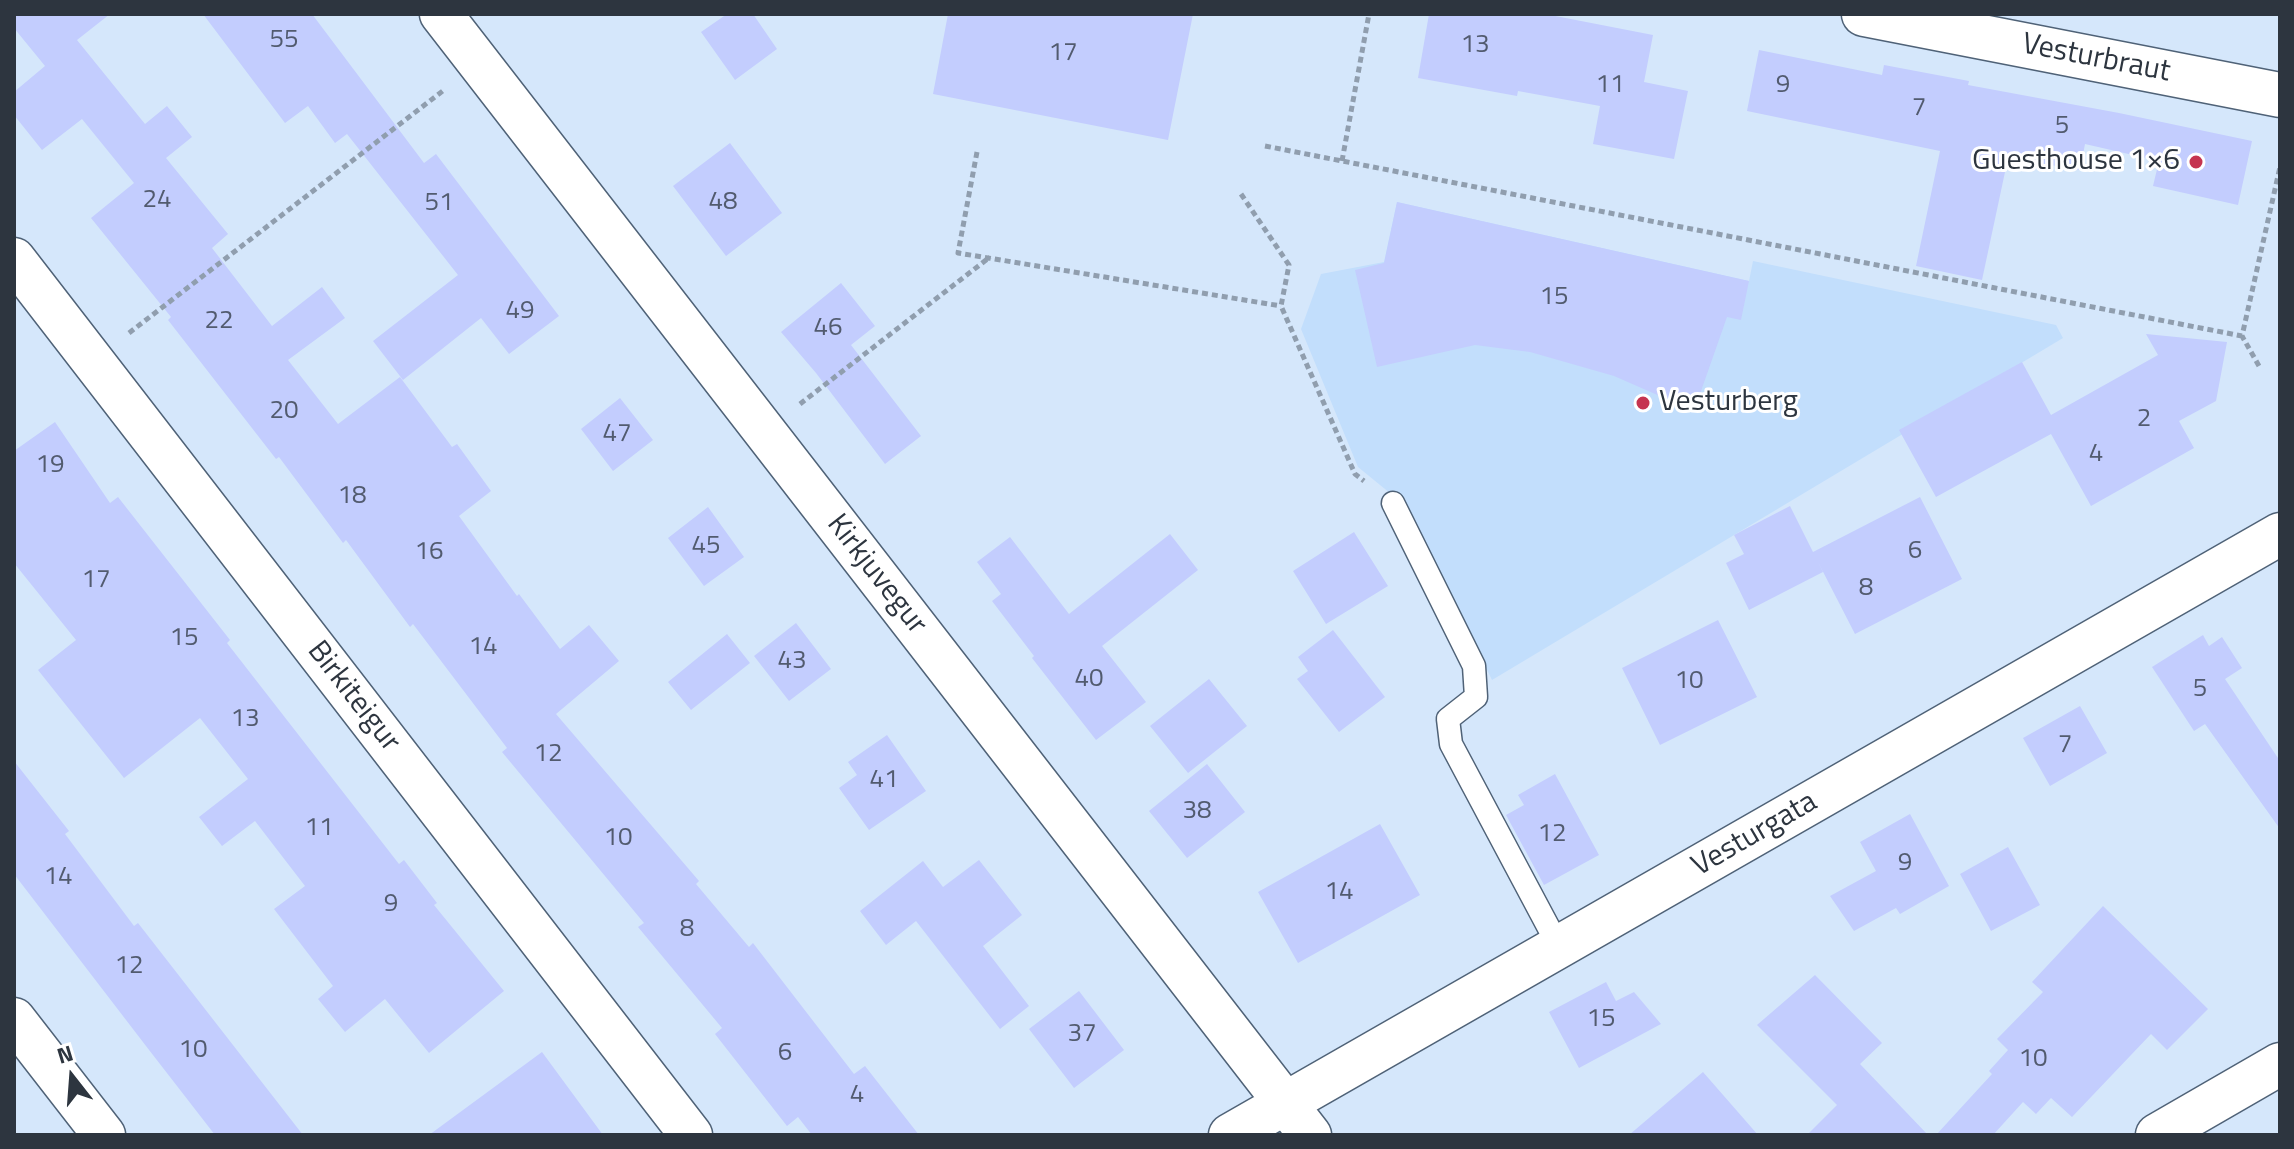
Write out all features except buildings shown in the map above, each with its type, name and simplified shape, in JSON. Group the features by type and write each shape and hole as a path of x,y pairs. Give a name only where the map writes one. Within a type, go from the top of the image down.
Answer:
{"street":[{"name":"Kirkjuvegur","path":"441,14 1298,1119"},
{"name":"Vesturbraut","path":"1864,14 2280,95"},
{"name":"Birkiteigur","path":"14,259 691,1135"},
{"name":"Vesturgata","path":"1230,1135 1298,1119 1559,947 2275,546"},
{"path":"14,1019 104,1135"},
{"path":"2157,1135 2280,1064"}],"lane":[{"path":"1393,503 1474,666 1476,697 1448,719 1451,744 1559,947"}],"path":[{"path":"1342,161 1369,14"},
{"path":"93,361 480,63"},
{"path":"1265,146 2242,336"},
{"path":"977,152 958,253 1281,306"},
{"path":"2259,366 2242,336 2280,167"},
{"path":"1241,194 1289,265 1281,306 1355,474 1393,503"},
{"path":"765,431 990,257"}],"shaded area":[{"name":"Vesturberg","path":"1397,202 1749,281 1753,261 2056,325 2063,338 1492,680 1407,507 1358,467 1301,329 1321,274 1384,262"}],"place":[{"name":"Guesthouse 1×6","path":"2196,162"},
{"name":"Vesturberg","path":"1643,403"}]}
